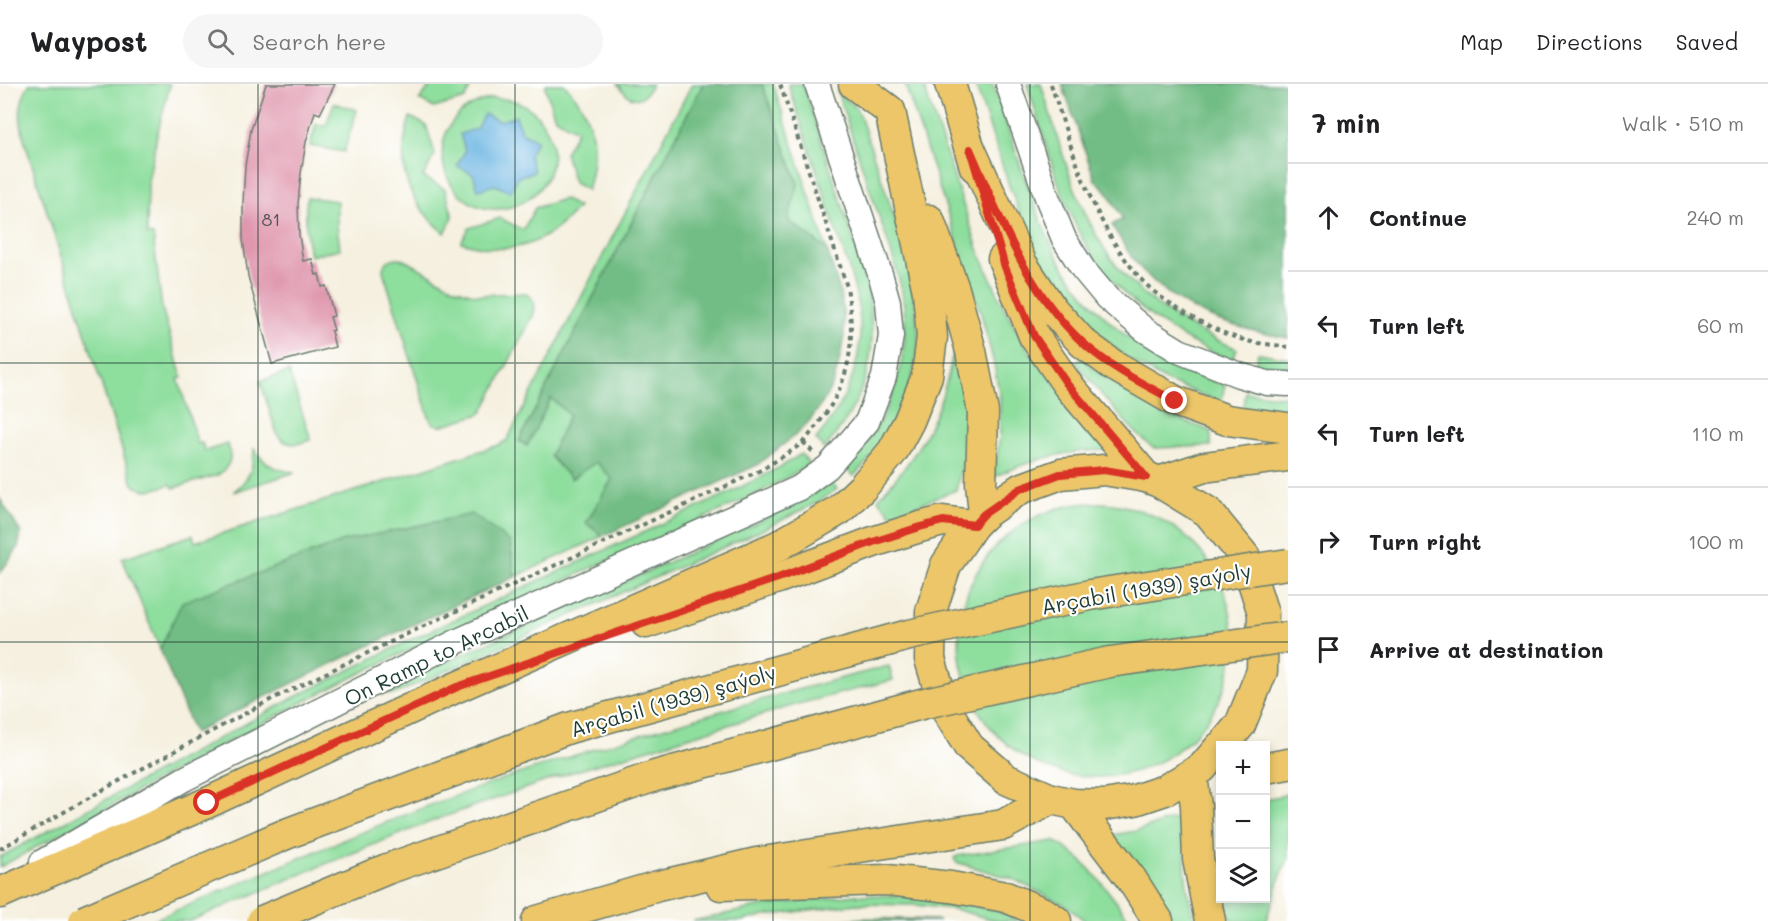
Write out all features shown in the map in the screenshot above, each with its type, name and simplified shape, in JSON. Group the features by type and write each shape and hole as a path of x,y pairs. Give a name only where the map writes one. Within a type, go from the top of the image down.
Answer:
{"main road":[{"path":"854,84 885,97 954,289 971,351 983,412 979,519"},
{"path":"950,84 1005,267 1034,336 1067,384 1153,480 1208,512 1245,557 1263,613 1262,670 1240,725 1211,761 1165,790 1135,800 1104,805 1062,801 1006,779 969,747 944,706 930,659 931,611 946,565 979,519 1020,489 1060,474 1104,470 1153,480 1204,467 1288,456"},
{"path":"0,893 207,803 457,687 778,546 839,510 862,488 893,451 909,421 927,376 932,337 928,292 885,97"},
{"path":"970,149 1022,264 1052,309 1083,343 1113,365 1175,401 1227,420 1288,428"},
{"path":"457,687 778,578 873,542 943,521 979,519"},
{"name":"Arçabil (1939) şaýoly","path":"84,921 286,834 570,728 909,635 1090,595 1288,564"},
{"path":"262,921 387,869 655,776 971,692 1110,662 1288,637"},
{"path":"1210,921 1198,859 1196,806 1211,761"},
{"path":"1270,767 1288,764"},
{"path":"541,920 658,886 756,864 1003,825 1062,801"},
{"path":"1062,801 1132,880 1158,921"},
{"path":"658,886 887,880 951,887 1006,897 1044,913 1056,921"}],"street":[{"name":"On Ramp to Arcabil","path":"0,887 184,779 458,641 799,488 828,467 867,422 884,377 891,336 888,302 881,277 817,84"},
{"path":"1008,84 1047,197 1064,238 1083,269 1107,298 1145,330 1179,351 1239,375 1267,383 1288,384"}],"path":[{"path":"0,849 272,699 760,470 803,442 830,408 842,385 848,365 851,314 847,287 780,84"},
{"path":"1051,84 1077,165 1097,214 1114,243 1142,280 1166,301 1222,332 1251,342 1288,346"}],"green space":[{"path":"29,84 170,84 148,181 147,234 153,235 162,308 182,378 178,379 198,444 202,443 205,451 228,444 229,461 226,468 218,475 173,488 171,484 146,490 133,484 24,139 20,111"},
{"path":"432,84 472,84 465,99 434,108 419,100"},
{"path":"546,84 564,84 588,120 592,134 593,161 587,190 574,183 565,153 577,130 555,118"},
{"path":"618,84 652,84 644,95 635,99 627,95"},
{"path":"692,84 703,84 519,441 527,446 551,398 569,415 596,462 613,479 586,523 603,536 515,577 510,542 183,602 160,649 122,558 193,535 195,542 499,445 507,440"},
{"path":"703,84 762,84 798,184 788,220 827,250 838,285 843,308 844,336 839,363 833,383 811,419 798,433 757,465 603,536 586,523 612,479 596,462 571,479 550,456 569,415 551,398 527,446 519,441"},
{"path":"762,84 773,84 827,250 788,220 798,184"},
{"path":"788,84 803,84 861,263 871,315 870,362 864,384 841,427 824,449 816,439 836,411 851,380 859,347 859,313 847,263"},
{"path":"905,84 923,84 978,249 1004,308 1030,353 1109,450 1050,457 1022,465 994,477 1000,434 1000,397 994,364 982,317"},
{"path":"975,84 993,84 1043,227 1057,256 1072,279 1110,322 1141,347 1180,370 1225,385 1221,402 1166,381 1128,359 1090,327 1066,300 1047,273 1032,243 1010,188"},
{"path":"1027,84 1041,84 1084,212 1094,232 1118,268 1147,297 1181,321 1237,349 1232,361 1175,333 1158,321 1125,294 1097,262 1074,223 1048,152"},
{"path":"1062,84 1288,84 1288,338 1245,329 1205,315 1169,294 1137,264 1112,225 1123,219 1106,190 1095,180"},
{"path":"837,91 856,108 860,116 906,251 918,335 912,379 898,415 878,448 854,476 845,468 875,430 895,386 901,363 905,316 894,260"},
{"path":"493,98 507,99 530,109 546,128 552,150 552,162 543,184 527,200 506,208 483,208 465,199 451,184 444,165 443,144 450,125 467,108","holes":["465,151 473,174 458,166"]},
{"path":"334,103 357,110 344,152 310,146 316,124 326,126"},
{"path":"410,117 426,125 435,154 423,177 445,189 453,217 445,233 421,208 412,195 407,181 404,151"},
{"path":"307,197 337,201 340,249 310,256 306,227"},
{"path":"564,199 578,207 553,231 526,245 495,248 461,242 469,228 500,218 523,230 535,208"},
{"path":"398,258 454,288 477,295 526,293 533,300 535,309 533,316 480,414 440,426 432,423 383,271 387,262"},
{"path":"956,350 966,395 968,423 966,446 956,490 892,515 878,499 902,471 930,426 942,397 953,352"},
{"path":"1258,353 1288,358 1288,369 1255,365"},
{"path":"1081,358 1133,396 1172,416 1211,431 1211,446 1153,448 1122,418 1076,363"},
{"path":"289,372 311,440 297,444 284,441 277,434 260,381"},
{"path":"1245,392 1288,397 1288,410 1243,407"},
{"path":"254,449 272,466 296,472 233,492 250,473"},
{"path":"801,454 809,464 774,485 365,671 207,753 0,867 0,857 293,698 410,640 731,492"},
{"path":"831,482 837,489 818,502 762,530 395,694 389,694 388,691 392,686 758,522 813,494"},
{"path":"0,499 21,533 18,548 0,573"},
{"path":"1096,503 1123,506 1148,513 1172,526 1193,543 1210,564 1223,588 1230,613 1233,640 1230,667 1223,692 1210,716 1193,737 1172,754 1148,767 1123,774 1096,777 1069,774 1044,767 1020,754 999,737 982,716 969,692 962,667 959,640 962,613 969,588 982,564 999,543 1020,526 1044,513 1069,506"},
{"path":"472,514 510,542 515,577 354,653 194,733 160,649 182,602 344,541"},
{"path":"889,666 893,680 798,704 569,773 435,820 190,921 151,921 428,806 542,766 773,696"},
{"path":"1288,794 1288,860 1267,921 1231,921 1226,903 1270,903 1270,798"},
{"path":"1186,815 1185,868 1188,894 1195,921 1171,921 1106,836 1136,831"},
{"path":"1054,841 1086,866 1106,888 1130,921 1085,921 1067,906 1013,879 956,862 954,858"},
{"path":"855,895 915,896 987,908 1018,921 997,921 954,909 915,905 856,904 742,921 693,921 762,906"},
{"path":"863,918 935,920 939,921 837,921"}],"water":[{"path":"484,114 500,121 516,116 521,132 537,140 529,155 534,172 518,177 510,192 495,185 478,190 473,174 457,166 465,151 460,134 476,129"}],"building":[{"path":"266,84 335,84 320,114 315,112 306,142 298,204 303,261 312,259 322,287 326,286 334,316 330,317 334,330 331,331 335,347 272,364 248,276 243,239 245,166 251,130"}],"route":[{"path":"207,803 457,687 778,578 920,527 943,521 974,525 984,514 1020,489 1060,474 1104,470 1146,477 1067,384 1034,336 1005,267 970,149 1022,264 1052,309 1083,343 1113,365 1175,401"}]}
